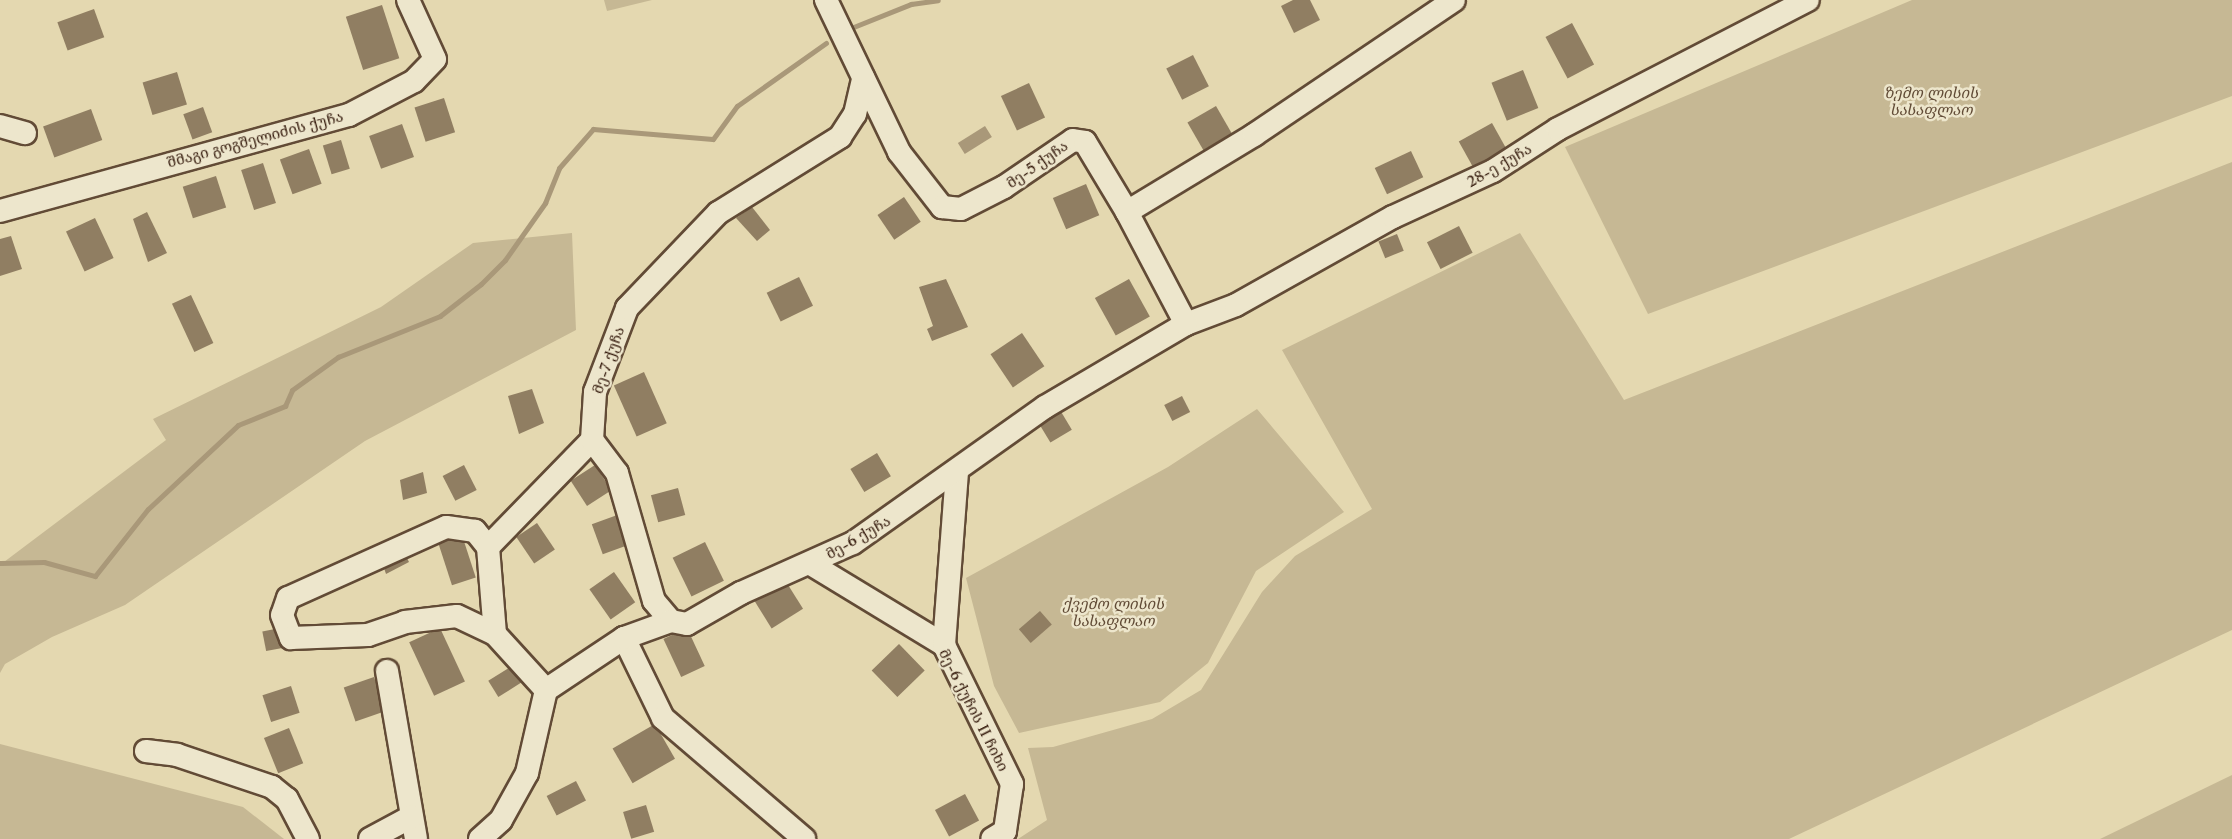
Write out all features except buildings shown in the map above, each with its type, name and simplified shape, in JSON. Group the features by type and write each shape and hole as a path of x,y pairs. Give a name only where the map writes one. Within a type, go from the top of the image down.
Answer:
{"street":[{"name":"შმაგი გოგშელიძის ქუჩა","path":"0,211 358,110 414,81 435,59 408,0"},
{"name":"მე-5 ქუჩა","path":"826,0 899,153 942,207 962,209 1005,187 1073,140 1085,142 1128,212"},
{"path":"1186,324 1128,212 1254,135 1454,0"},
{"name":"28-ე ქუჩა","path":"1186,324 1236,305 1393,217 1493,171 1558,129 1809,0"},
{"name":"მე-7 ქუჩა","path":"592,440 594,393 627,309 718,213 840,137 855,114 863,78"},
{"path":"0,126 25,133"},
{"name":"მე-6 ქუჩა","path":"546,690 624,638 671,621 687,624 741,593 811,564 853,543 957,473 1046,407 1186,324"},
{"path":"488,547 592,440 617,473 654,601 671,621"},
{"path":"944,645 957,473"},
{"path":"480,839 501,820 527,773 546,690 495,634 457,616 405,622 368,635 291,638 282,615 288,598 446,527 475,531 488,547 495,634"},
{"name":"მე-6 ქუჩის II ჩიხი","path":"811,564 944,645 1012,784 1005,831 992,839"},
{"path":"624,638 663,718 804,839"},
{"path":"387,671 416,839"},
{"path":"146,751 177,755 272,787 287,799 308,839"},
{"path":"370,839 411,817"}],"green space":[{"path":"604,0 652,0 607,11"},
{"name":"ზემო ლისის სასაფლაო","path":"1912,0 2232,0 2232,96 1648,314 1565,147"},
{"path":"2232,162 2232,630 1789,839 1018,839 1047,820 1028,748 1053,747 1152,719 1201,690 1262,592 1295,556 1372,509 1282,350 1520,233 1624,400"},
{"path":"572,233 576,330 365,441 125,605 52,637 5,664 0,673 0,565 166,440 153,419 381,307 473,243"},
{"name":"ქვემო ლისის სასაფლაო","path":"1257,409 1344,512 1256,571 1208,663 1160,702 1019,733 994,686 966,578 1168,467"},
{"path":"0,744 243,807 284,839 0,839"},
{"path":"2232,775 2232,839 2100,839"}],"shaded area":[{"path":"985,126 992,137 965,154 958,143"}],"waterway":[{"path":"851,28 911,4 938,0"},
{"path":"0,563 44,562 95,576 148,509 238,425 285,406 292,390 338,357 440,316 481,284 505,260 545,203 559,168 593,129 713,139 737,106 826,43"}]}
